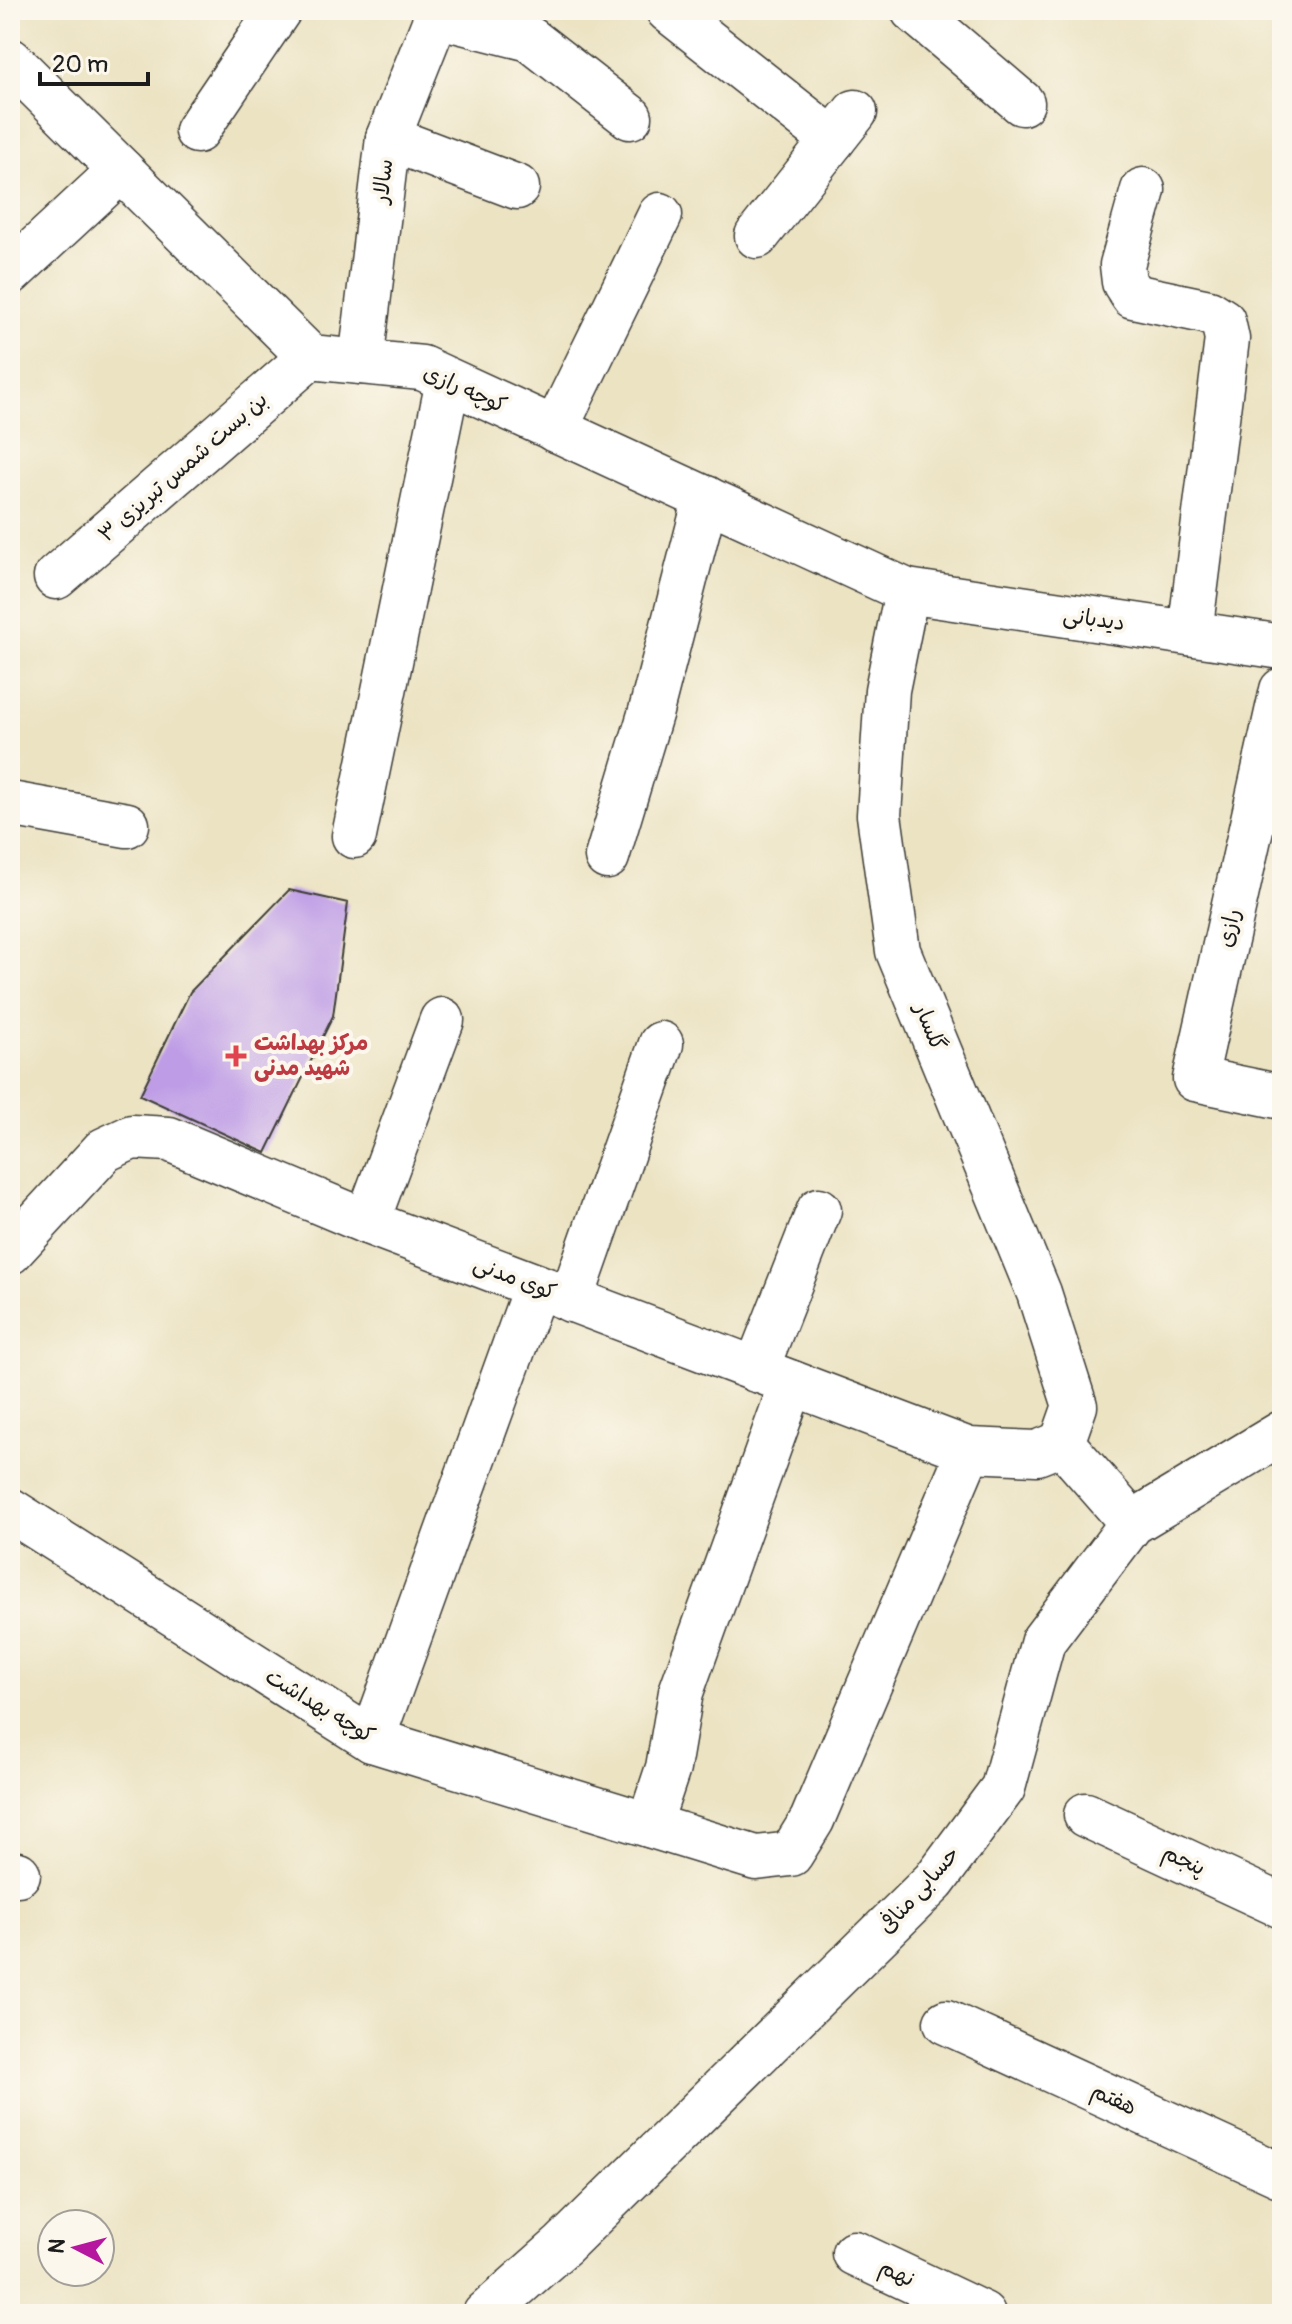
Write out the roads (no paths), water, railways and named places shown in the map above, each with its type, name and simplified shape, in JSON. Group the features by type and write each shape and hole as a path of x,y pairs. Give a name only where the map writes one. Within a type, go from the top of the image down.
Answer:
{"street":[{"path":"197,131 279,10"},
{"path":"668,10 844,126 757,236"},
{"path":"913,10 1022,103"},
{"path":"437,13 530,39 630,117"},
{"name":"سالار","path":"361,362 388,138 437,13"},
{"path":"10,60 310,357"},
{"path":"388,138 517,187"},
{"path":"10,273 121,170"},
{"path":"1143,190 1122,265 1124,282 1133,296 1209,312 1223,321 1227,339 1190,633"},
{"path":"555,430 660,215"},
{"name":"کوچه رازی","path":"310,357 422,368 907,591"},
{"name":"بن بست شمس تبریزی ۳","path":"56,577 310,357"},
{"path":"354,836 448,381"},
{"path":"607,857 651,711 706,498"},
{"name":"دیدبانی","path":"907,591 1282,647"},
{"name":"گلسار","path":"907,591 887,690 879,815 898,951 1039,1293 1075,1406 1062,1443"},
{"name":"رازی","path":"1282,690 1195,1079 1282,1097"},
{"path":"10,804 127,825"},
{"path":"367,1222 442,1020"},
{"path":"372,1740 554,1293 661,1044"},
{"name":"کوی مدنی","path":"10,1252 104,1150 132,1137 169,1139 367,1222 969,1450 1037,1453 1062,1443"},
{"path":"649,1825 668,1768 681,1692 774,1376 819,1210"},
{"name":"حسابی منافی","path":"485,2314 563,2245 934,1881 1003,1788 1043,1641 1132,1523 1282,1433"},
{"path":"1062,1443 1132,1523"},
{"name":"کوچه بهداشت","path":"10,1510 372,1740 756,1858 791,1854 812,1820 969,1450"},
{"name":"پنجم","path":"1086,1815 1282,1906"},
{"name":"هفتم","path":"946,2022 1282,2176"},
{"name":"نهم","path":"854,2253 983,2314"}],"place":[{"name":"مرکز بهداشت شهید مدنی","path":"236,1056"}]}
